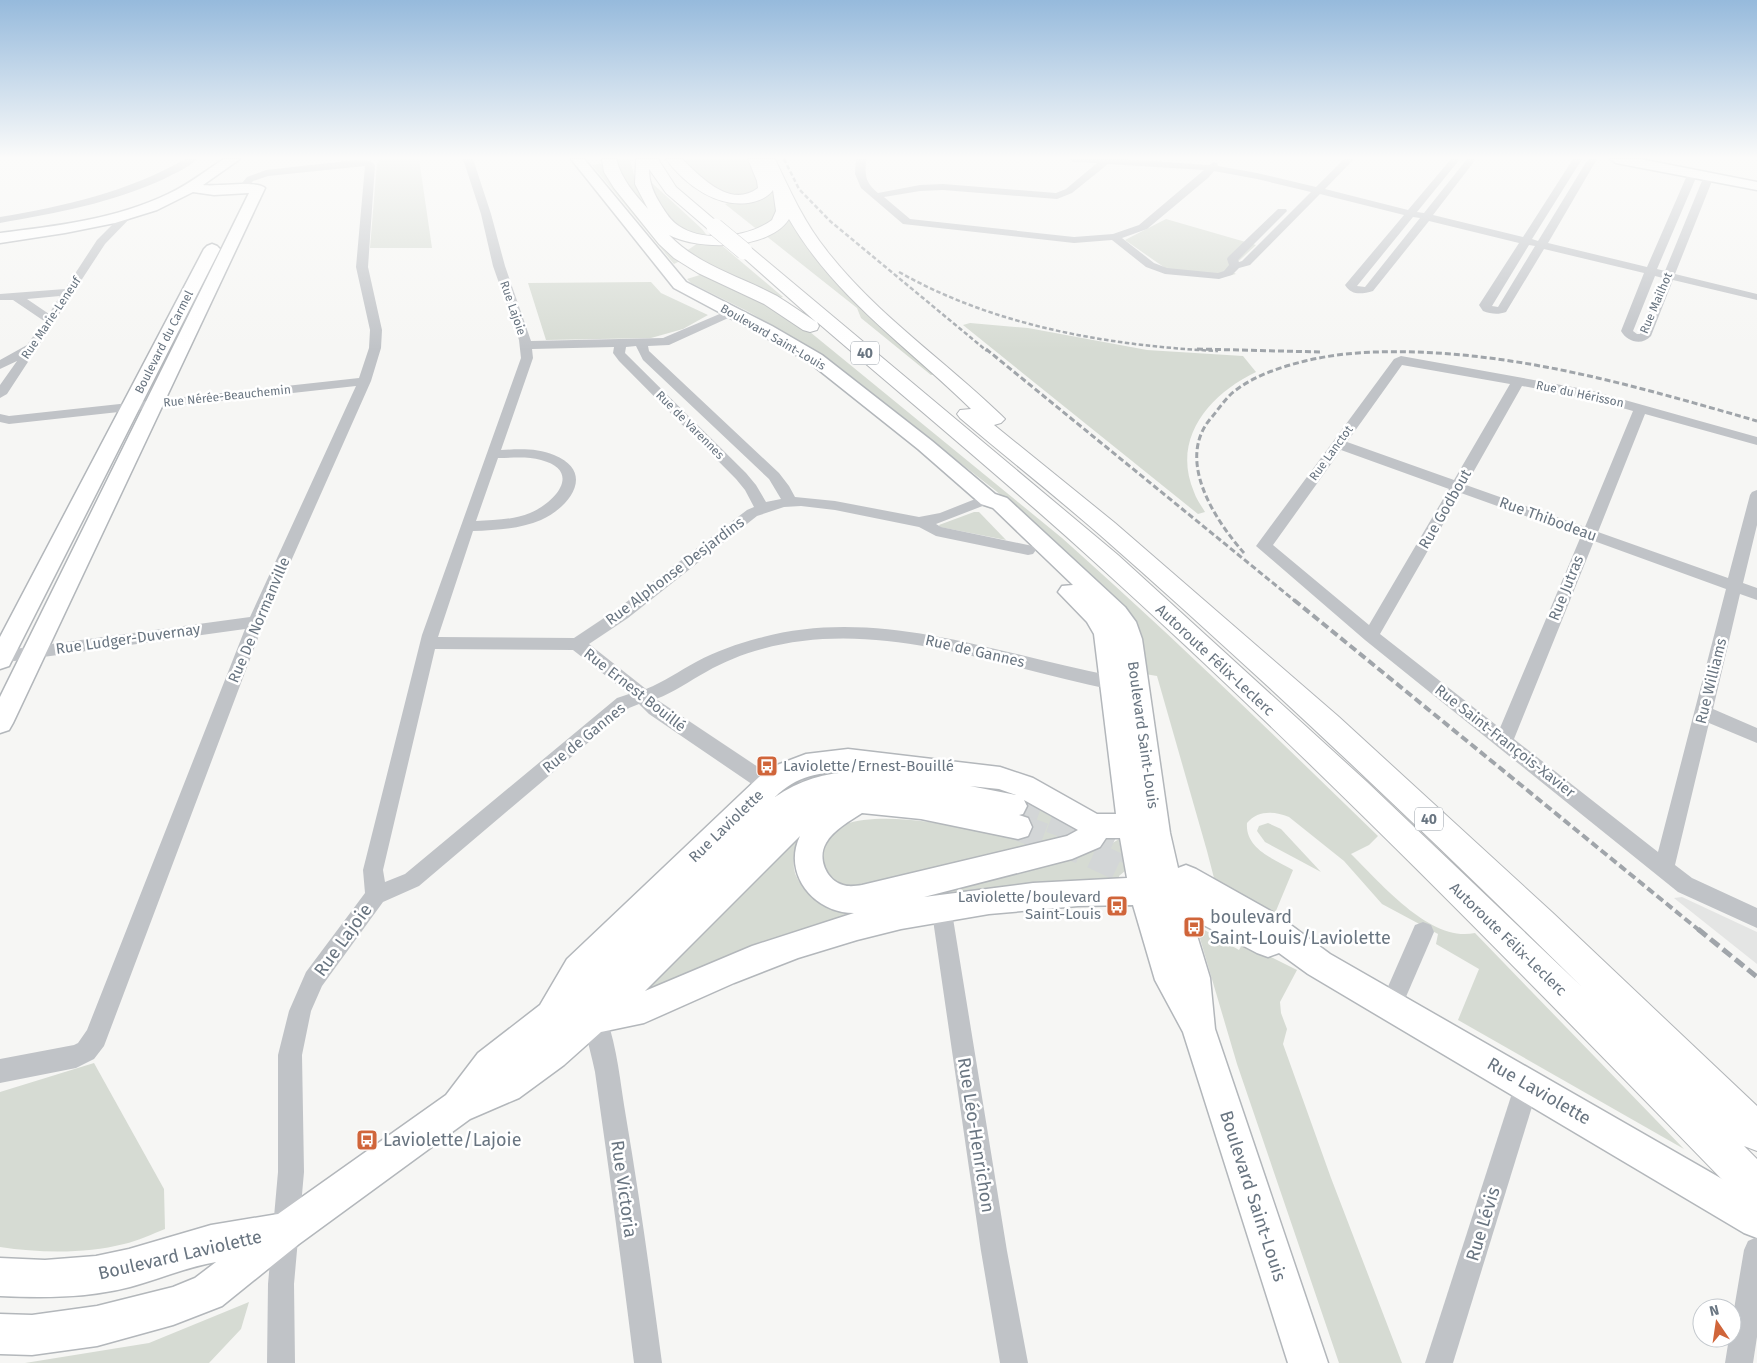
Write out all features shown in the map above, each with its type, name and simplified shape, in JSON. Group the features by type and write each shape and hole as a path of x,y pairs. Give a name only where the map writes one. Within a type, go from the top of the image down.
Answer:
{"highway":[{"path":"650,223 680,254 700,267 752,290 787,310 985,454"},
{"path":"667,223 672,229 694,238 732,240 756,234 772,227 777,223"},
{"name":"Autoroute Félix-Leclerc","path":"710,223 753,250 1092,515 1329,725 1530,913 1757,1132"},
{"name":"Autoroute Félix-Leclerc","path":"731,223 753,250 1182,628 1366,801 1526,956 1757,1188"},
{"path":"800,223 809,238 842,278 988,412 1092,515"}],"street":[{"path":"0,238 89,223"},
{"name":"Rue Marie-Leneuf","path":"0,394 101,242 120,223"},
{"name":"Boulevard du Carmel","path":"0,658 174,323 233,223"},
{"name":"Boulevard du Carmel","path":"0,723 196,321 239,223"},
{"name":"Rue De Normanville","path":"0,1071 76,1056 86,1051 93,1044 113,998 256,622 365,381 373,355 376,330 362,273 366,223"},
{"name":"Rue Lajoie","path":"281,1363 281,1284 291,1172 290,1055 300,1011 314,979 323,965 376,895 374,870 428,643 467,526 526,364 526,346 499,266 488,223"},
{"name":"Boulevard Saint-Louis","path":"628,223 679,284 789,343 832,371 936,454 988,499 1000,503 1117,613 1124,622 1130,640 1143,826"},
{"path":"911,223 1065,240 1091,240 1114,237 1149,223"},
{"path":"1235,266 1232,260 1270,223"},
{"path":"1114,237 1153,267 1165,271 1219,276 1226,275 1235,266 1246,264 1287,223"},
{"path":"1404,223 1351,285 1353,288 1361,291 1369,289 1421,223"},
{"path":"1454,223 1757,297"},
{"path":"1537,223 1484,305 1487,309 1502,310 1556,223"},
{"name":"Rue Mailhot","path":"1672,223 1626,331 1630,336 1636,338 1645,336 1690,223"},
{"path":"83,224 100,229 101,242"},
{"path":"0,297 69,292"},
{"path":"17,297 50,320"},
{"path":"526,346 642,344 672,340 733,312"},
{"path":"174,323 196,321"},
{"name":"Rue de Varennes","path":"620,344 619,353 623,358 741,476 751,488 762,508"},
{"name":"Rue de Varennes","path":"642,344 643,351 647,357 774,476 782,486 789,501"},
{"path":"0,365 33,347"},
{"name":"Rue du Hérisson","path":"1401,360 1594,396 1757,441"},
{"name":"Rue Lanctot","path":"1264,547 1401,360"},
{"name":"Rue Nérée-Beauchemin","path":"3,420 365,381"},
{"name":"Rue Godbout","path":"1371,636 1518,381"},
{"name":"Rue Jutras","path":"1504,740 1641,408"},
{"name":"Rue Thibodeau","path":"1338,444 1757,594"},
{"path":"467,526 504,525 534,518 558,504 569,486 567,470 551,458 536,455 493,454"},
{"name":"Rue Williams","path":"1664,868 1757,495"},
{"name":"Boulevard Saint-Louis","path":"988,499 986,507 1102,625 1107,640 1113,683 1143,826 1173,891 1171,980 1199,1029 1308,1363"},
{"name":"Rue Alphonse Desjardins","path":"577,644 622,614 748,516 762,508 789,501 811,502 906,521 922,522 988,499"},
{"path":"74,517 102,513"},
{"name":"Rue Alphonse Desjardins","path":"922,522 936,531 1028,550"},
{"name":"Rue Saint-François-Xavier","path":"1264,547 1371,636 1685,884 1757,918"},
{"name":"Rue Ludger-Duvernay","path":"0,658 256,622"},
{"name":"Rue de Gannes","path":"376,895 412,880 621,705 665,688 714,660 743,649 793,636 838,632 889,634 925,639 1113,683"},
{"path":"428,643 577,644"},
{"name":"Rue Ernest Bouillé","path":"577,644 631,685 656,710 769,785"},
{"path":"1703,713 1757,736"},
{"name":"Rue Laviolette","path":"552,1015 578,970 769,785 786,772 795,768 826,761 848,760 948,770 1011,781 1031,790 1078,818 1099,826"},
{"name":"Rue Laviolette","path":"286,1231 458,1107 507,1086 552,1053 595,1017 796,822 809,813 825,805 857,801 946,812 1016,817 960,795 866,782 834,784 800,794 784,806 612,967 490,1065 458,1107"},
{"path":"857,801 820,830 812,840 808,853 808,866 818,885 824,891 840,898 861,899 875,896 1072,847 1090,838 1099,826 1143,826"},
{"name":"Rue Laviolette","path":"595,1017 643,1008 724,972 815,938 881,919 941,906 1033,895 1173,891 1257,919 1319,964 1757,1220"},
{"name":"Rue Léo-Henrichon","path":"941,906 994,1251 1014,1363"},
{"path":"1391,1005 1423,932"},
{"name":"Rue Victoria","path":"595,1017 604,1058 623,1175 648,1363"},
{"name":"Rue Lévis","path":"1439,1363 1527,1084"},
{"name":"Boulevard Laviolette","path":"0,1277 46,1279 96,1275 129,1268 210,1244 286,1231"},
{"name":"Boulevard Laviolette","path":"0,1334 32,1335 66,1331 133,1318 173,1306 208,1292 286,1231"},
{"path":"1739,1363 1757,1250"}],"shaded area":[{"path":"372,223 428,223 432,248 370,248"},
{"path":"640,223 650,223 680,261 674,264"},
{"path":"673,223 695,223 709,238 680,231"},
{"path":"748,223 772,223 759,231"},
{"path":"784,223 793,223 938,373 931,375 861,318 857,308 765,235 779,228"},
{"path":"1159,223 1178,223 1256,245 1229,270 1236,274 1227,276 1168,270 1125,240"},
{"path":"698,243 719,243 783,297 777,299 685,252"},
{"path":"703,274 750,293 799,323 1062,538 1182,648 1378,836 1369,845 1351,854 1376,880 1407,908 1424,920 1441,929 1458,934 1475,933 1684,1149 1458,1020 1479,969 1436,944 1438,934 1382,904 1344,861 1289,817 1266,813 1256,816 1247,823 1251,840 1256,846 1262,852 1293,870 1273,918 1213,881 1214,878 1207,851 1157,676 1145,674 1025,516 996,491 821,354 749,312 691,283 687,279"},
{"path":"651,282 661,293 708,315 683,329 651,338 546,340 528,283"},
{"path":"970,323 1028,328 1147,350 1243,356 1256,372 1239,381 1210,405 1199,420 1191,436 1188,472 1197,500 1205,512 1198,514 963,325"},
{"path":"974,512 979,512 1006,540 940,527 939,525"},
{"path":"1019,798 1066,825 1071,832 1070,836 852,890 823,875 820,856 821,845 834,830 855,821 883,819 914,820 977,830 1021,841 1013,806"},
{"path":"1268,823 1281,829 1321,872 1265,842 1257,831 1259,826"},
{"path":"800,832 804,834 795,854 794,869 800,882 820,894 866,910 645,994 640,989"},
{"path":"1119,839 1125,871 1119,876 1119,879 1065,881 1012,886 906,901 1072,858 1108,846"},
{"path":"1682,897 1757,932 1757,964 1674,898"},
{"path":"1196,925 1239,950 1243,943 1297,970 1280,1002 1281,1013 1287,1029 1283,1044 1331,1178 1402,1363 1339,1363 1237,1064"},
{"path":"94,1063 164,1189 165,1229 129,1243 94,1250 62,1252 0,1247 0,1092"},
{"path":"249,1302 241,1329 209,1363 25,1363 149,1343"}],"tunnel":[{"path":"1013,806 1092,834 1152,861"},
{"path":"1018,827 1093,855 1157,885"}],"railway":[{"path":"832,223 987,351"},
{"path":"899,272 936,291 974,306 1054,330 1136,344 1218,351"},
{"path":"986,349 1295,601"},
{"path":"1197,349 1321,352"},
{"path":"1244,553 1211,507 1203,489 1198,470 1197,452 1201,435 1211,418 1236,390 1269,372 1305,361 1347,354 1389,352 1461,355 1504,360 1547,367 1631,386 1757,421"},
{"path":"1294,600 1700,931"},
{"path":"1698,929 1757,977"}],"place":[{"name":"Laviolette/Ernest-Bouillé","path":"767,766"},
{"name":"Laviolette/boulevard Saint-Louis","path":"1117,906"},
{"name":"boulevard Saint-Louis/Laviolette","path":"1194,927"},
{"name":"Laviolette/Lajoie","path":"367,1140"}]}
